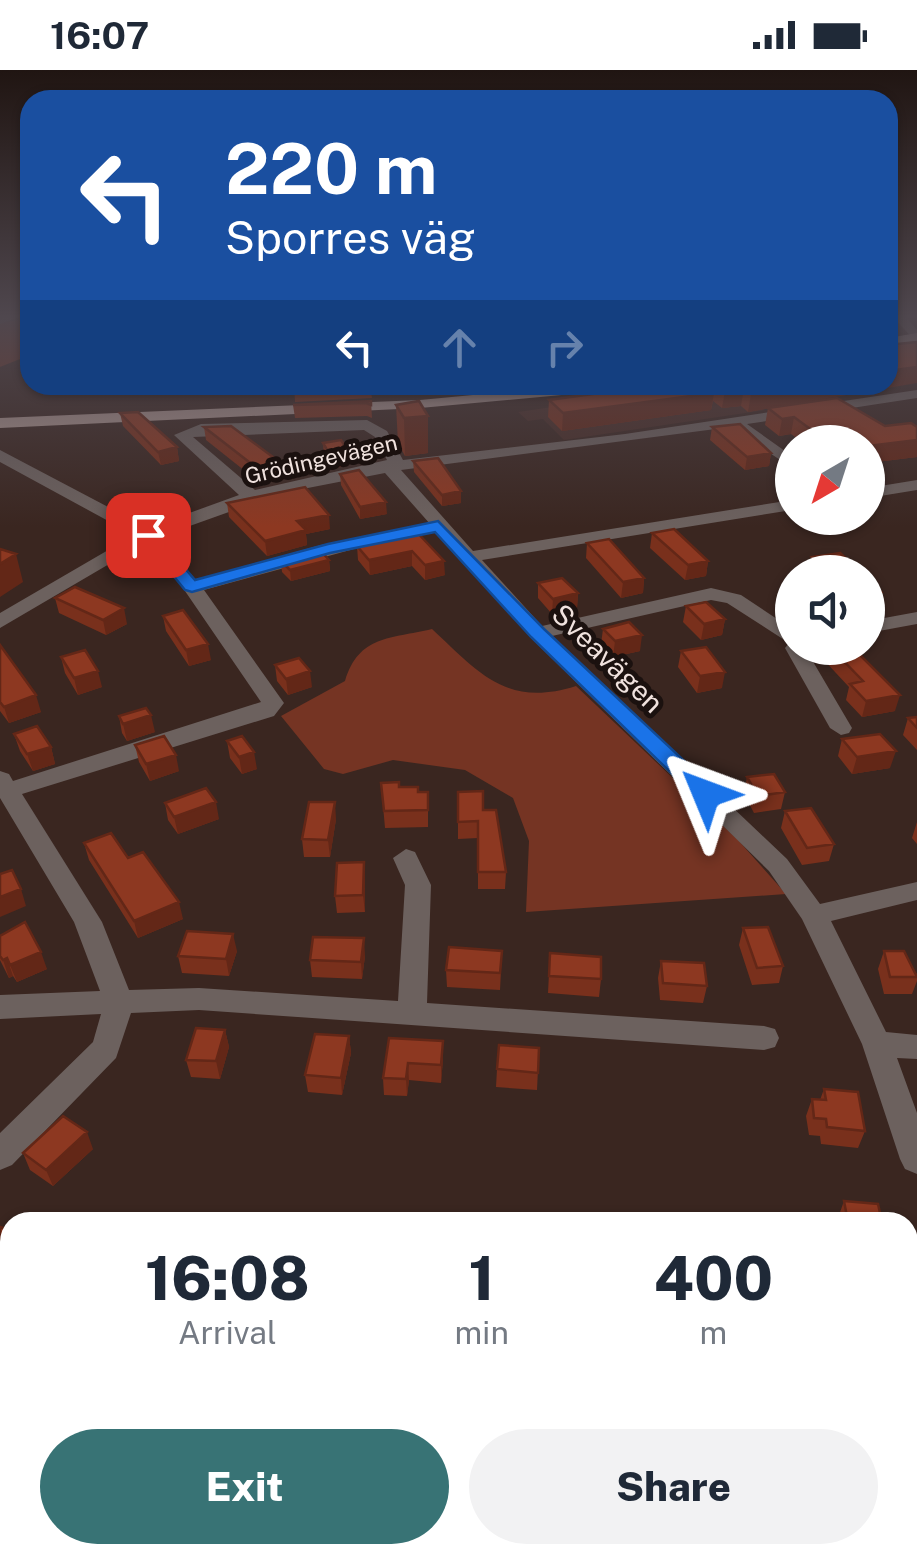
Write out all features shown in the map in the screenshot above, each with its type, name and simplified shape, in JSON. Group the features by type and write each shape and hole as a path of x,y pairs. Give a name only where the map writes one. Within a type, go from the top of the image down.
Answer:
{"main road":[{"path":"324,408 464,395"},
{"path":"0,423 324,408 492,395"}],"street":[{"name":"Grödingevägen","path":"0,622 148,535 252,496 392,464 618,440 917,394"},
{"path":"734,422 775,451"},
{"name":"Sveavägen","path":"252,496 182,437 202,429 366,425 381,434 392,464 438,526 537,633 778,864 814,915 877,1044 917,1159"},
{"path":"0,455 148,535 192,587 272,707 4,785 101,950 117,1003 114,1027 105,1049 0,1155"},
{"path":"885,492 912,490"},
{"path":"468,557 775,508"},
{"path":"192,587 328,549 438,526"},
{"path":"537,633 711,594 734,599 775,629"},
{"path":"885,624 917,618"},
{"path":"805,665 840,728"},
{"path":"406,858 418,884 412,1011"},
{"path":"814,915 917,891"},
{"path":"0,1008 199,999 764,1038"},
{"path":"877,1044 917,1047"}],"shaded area":[{"path":"632,395 726,395 766,410 564,440 543,419 528,421 518,412"},
{"path":"432,629 480,672 513,689 552,692 576,686 738,840 786,894 526,912 529,841 513,798 465,770 393,760 343,774 324,769 281,716 345,681 359,655 378,641"}],"building":[{"path":"585,395 699,395 563,413 549,400"},
{"path":"837,398 883,425 805,425 794,417 782,419 768,408"},
{"path":"371,401 371,405 293,405"},
{"path":"419,401 428,416 404,418 396,405"},
{"path":"138,412 177,447 158,452 120,413"},
{"path":"911,423 917,427 917,440 885,444 885,426"},
{"path":"740,424 771,453 747,457 712,427"},
{"path":"231,426 281,463 258,469 204,427"},
{"path":"341,440 348,451 330,455 323,443"},
{"path":"438,458 461,491 442,495 413,461"},
{"path":"359,470 386,502 360,507 340,474"},
{"path":"305,487 329,515 297,521 306,530 265,541 227,503"},
{"path":"412,527 444,561 425,565 412,551 369,560 357,546 371,542 366,537"},
{"path":"674,529 708,561 688,565 652,533"},
{"path":"609,539 644,578 623,582 587,543"},
{"path":"0,549 16,554 0,564"},
{"path":"320,550 329,560 290,570 281,561"},
{"path":"562,578 578,593 553,599 538,583"},
{"path":"75,587 124,608 103,620 55,598"},
{"path":"706,602 725,619 704,624 686,606"},
{"path":"183,610 208,644 186,650 163,616"},
{"path":"629,622 642,635 615,641 603,629"},
{"path":"0,645 36,695 4,707 0,702"},
{"path":"706,647 725,672 700,676 681,651"},
{"path":"85,650 98,671 74,678 61,657"},
{"path":"299,658 310,671 286,679 275,665"},
{"path":"847,665 870,665 900,695 866,701 850,684 863,681"},
{"path":"146,708 151,715 123,724 119,716"},
{"path":"37,726 51,747 27,754 14,734"},
{"path":"880,734 896,751 857,757 842,739"},
{"path":"164,736 176,755 146,764 135,745"},
{"path":"242,736 254,752 239,757 227,741"},
{"path":"774,774 785,792 758,796 747,777"},
{"path":"399,782 399,787 418,787 418,792 428,792 428,810 384,811 381,783"},
{"path":"206,788 216,802 174,817 165,803"},
{"path":"483,791 483,810 496,810 506,872 478,872 478,821 458,822 458,792"},
{"path":"309,802 335,802 328,840 302,839"},
{"path":"811,808 834,844 807,848 785,811"},
{"path":"111,833 128,858 143,852 179,902 134,921 84,843"},
{"path":"364,862 363,895 335,896 337,863"},
{"path":"12,870 21,889 0,897 0,874"},
{"path":"25,922 41,952 10,965 7,958 3,960 0,956 0,936"},
{"path":"768,927 783,966 757,968 743,928"},
{"path":"187,931 233,934 226,959 178,956"},
{"path":"313,937 364,938 361,962 310,960"},
{"path":"449,947 502,951 500,973 446,970"},
{"path":"884,951 904,951 917,977 890,977"},
{"path":"550,953 601,957 601,979 549,976"},
{"path":"661,961 704,963 707,986 663,983"},
{"path":"196,1028 225,1030 216,1061 186,1060"},
{"path":"315,1034 349,1036 341,1078 305,1075"},
{"path":"389,1038 443,1041 441,1065 408,1063 406,1079 383,1078"},
{"path":"499,1045 539,1048 538,1073 497,1069"},
{"path":"824,1089 858,1092 865,1131 827,1127 826,1119 814,1118 812,1099 826,1100"},
{"path":"63,1116 87,1132 46,1170 23,1153"},
{"path":"844,1201 878,1204 880,1212 846,1212"}],"route":[{"path":"148,535 192,587 328,549 438,526 537,633 706,794"}]}
